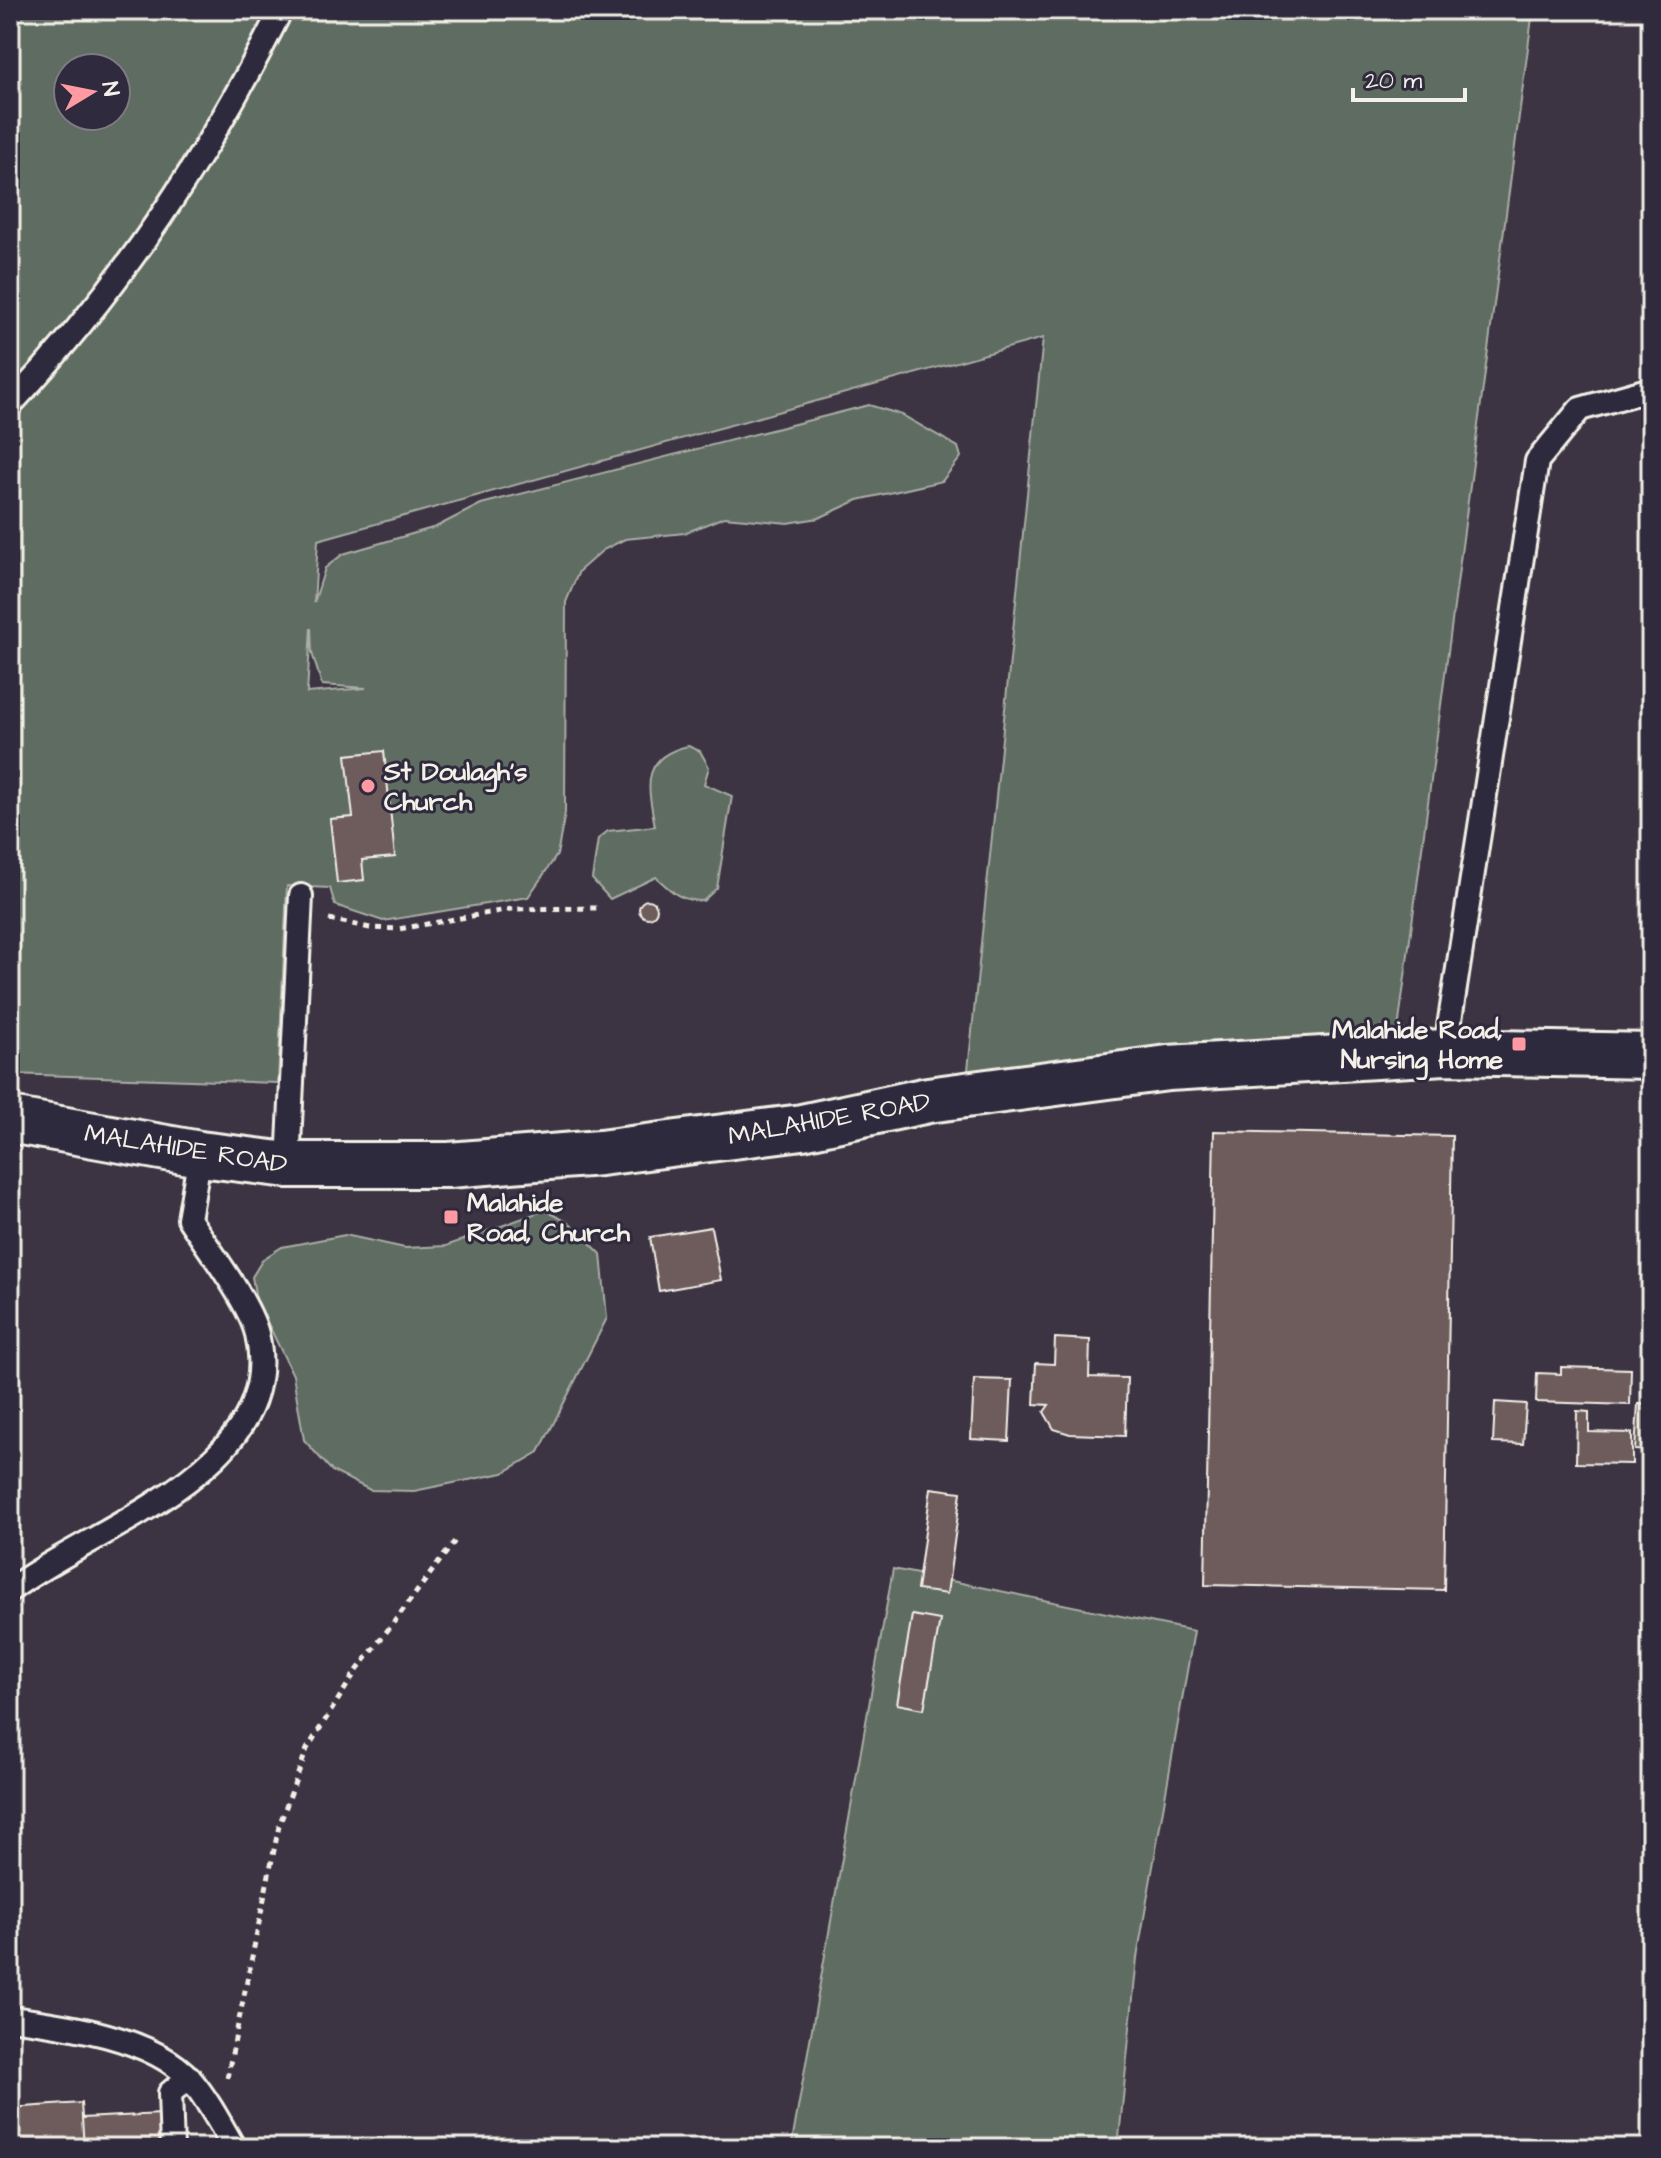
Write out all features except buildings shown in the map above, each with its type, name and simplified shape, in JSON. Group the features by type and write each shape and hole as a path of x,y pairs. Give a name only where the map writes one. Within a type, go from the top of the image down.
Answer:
{"main road":[{"name":"MALAHIDE ROAD","path":"10,1120 200,1154 288,1165 449,1165 600,1153 802,1127 928,1100 1090,1076 1445,1052 1651,1056"}],"lane":[{"path":"10,405 72,339 136,257 208,148 281,10"},
{"path":"1445,1052 1537,461 1580,409 1651,389"},
{"path":"288,1165 300,906"},
{"path":"10,1590 203,1469 239,1431 261,1382 257,1332 189,1219 200,1154"},
{"path":"10,2018 86,2030 150,2051 189,2077 211,2107 234,2148"},
{"path":"172,2148 170,2093 189,2077"}],"path":[{"path":"300,906 370,928 399,929 511,909 599,908"},
{"path":"211,2107 229,2073 279,1826 307,1749 353,1676 455,1541"},
{"path":"14,2082 15,2107"}],"green space":[{"path":"10,10 1533,10 1397,1037 967,1080 1043,338 318,540 314,603 325,568 343,554 436,527 481,504 869,405 902,415 958,447 961,457 942,481 858,500 819,518 788,523 724,517 685,533 625,539 603,550 579,571 566,602 565,813 557,855 528,897 383,921 335,905 330,888 287,886 278,1083 10,1074","holes":["311,628 312,653 322,685 366,688 307,693"]},
{"path":"688,746 700,751 709,767 704,784 732,796 717,888 703,901 688,899 672,891 656,877 610,899 592,879 598,839 608,831 655,826 649,787 654,766 672,751"},
{"path":"545,1210 571,1224 601,1254 607,1318 539,1452 503,1473 414,1491 370,1490 332,1471 304,1440 293,1375 256,1299 252,1277 263,1259 282,1247 345,1235 405,1248 446,1246"},
{"path":"893,1569 1194,1631 1137,1958 1118,2148 791,2148"}],"place":[{"name":"St Doulagh's Church","path":"368,786"},
{"name":"Malahide Road, Nursing Home","path":"1519,1044"},
{"name":"Malahide Road, Church","path":"451,1217"}]}
